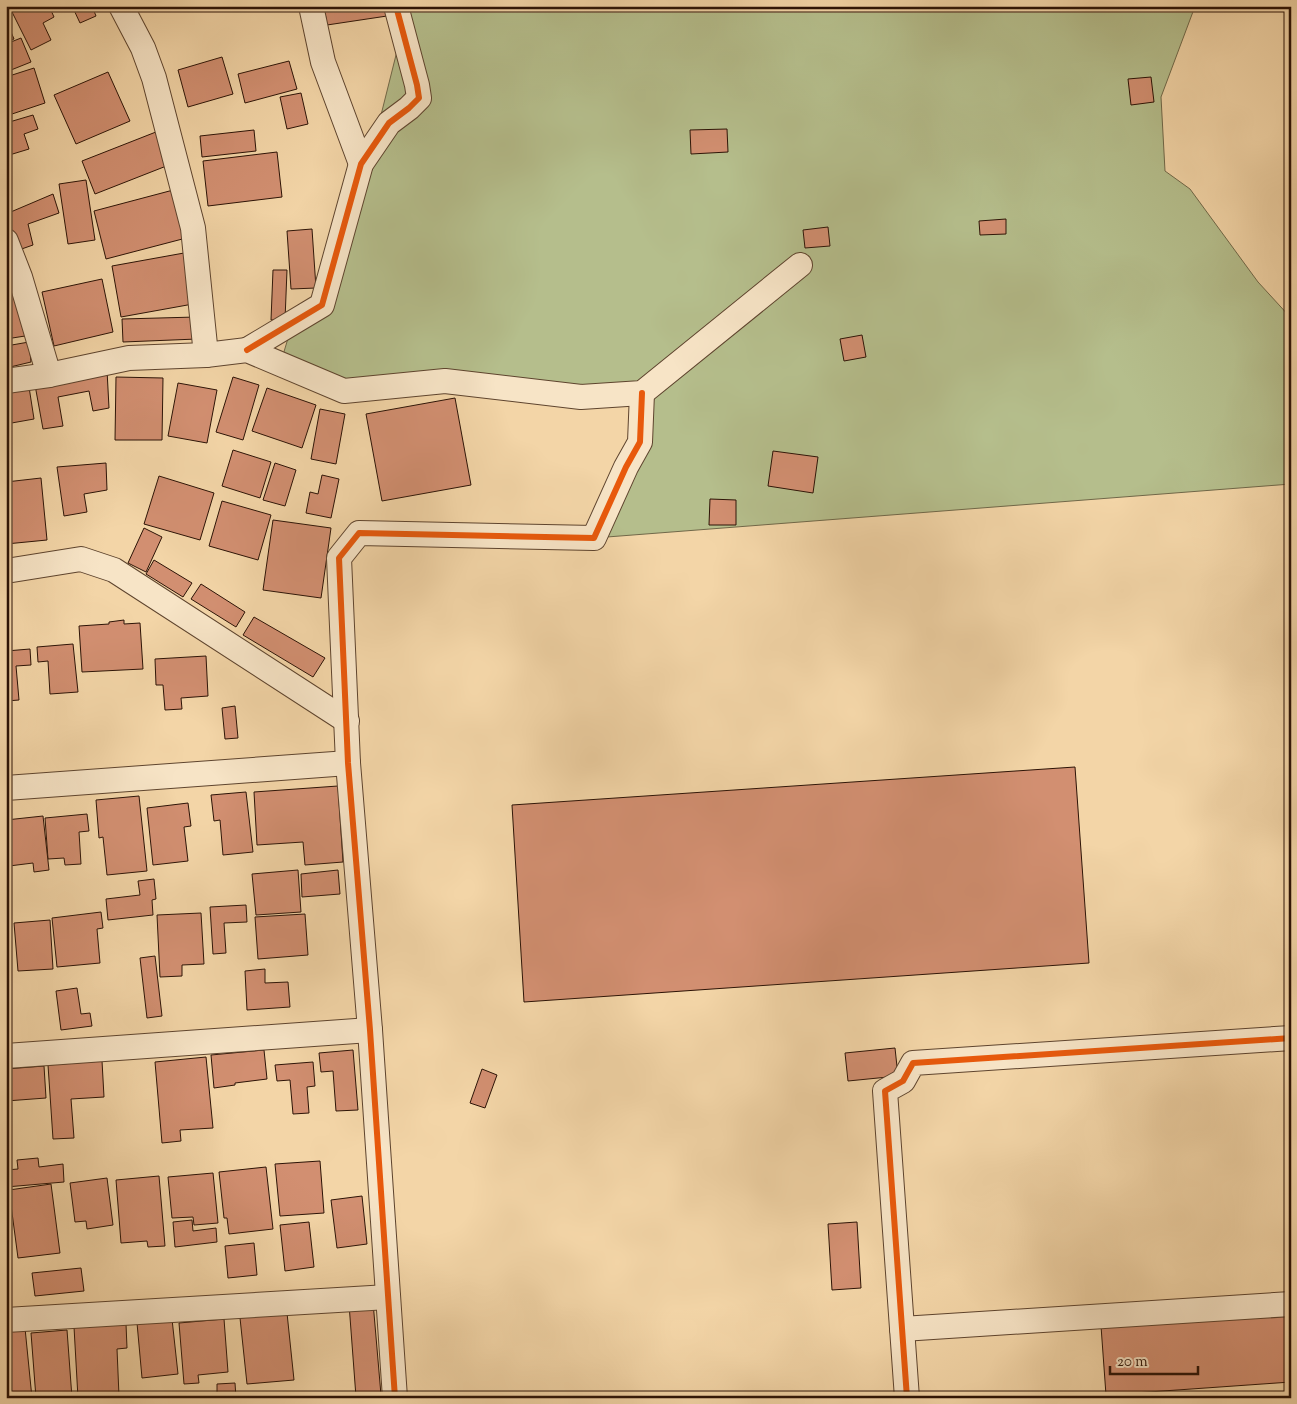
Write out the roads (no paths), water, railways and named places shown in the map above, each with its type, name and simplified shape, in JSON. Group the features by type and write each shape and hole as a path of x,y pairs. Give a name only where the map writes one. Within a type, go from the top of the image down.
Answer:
{"street":[{"path":"121,6 143,48 154,78 192,228 206,355"},
{"path":"312,6 323,62 361,164"},
{"path":"6,381 129,358 206,355 247,350 322,305 361,164 389,123 419,98 396,6"},
{"path":"6,241 20,277 49,374"},
{"path":"247,350 344,391 446,382 581,397 642,393 800,265"},
{"path":"395,1398 370,1030 348,763 339,558 359,533 594,538 640,442 642,393"},
{"path":"6,571 81,559 114,570 347,721"},
{"path":"6,788 348,763"},
{"path":"6,1056 370,1030"},
{"path":"907,1398 885,1091 903,1082 913,1063 1291,1038"},
{"path":"6,1320 388,1297"},
{"path":"902,1329 1291,1304"}]}
